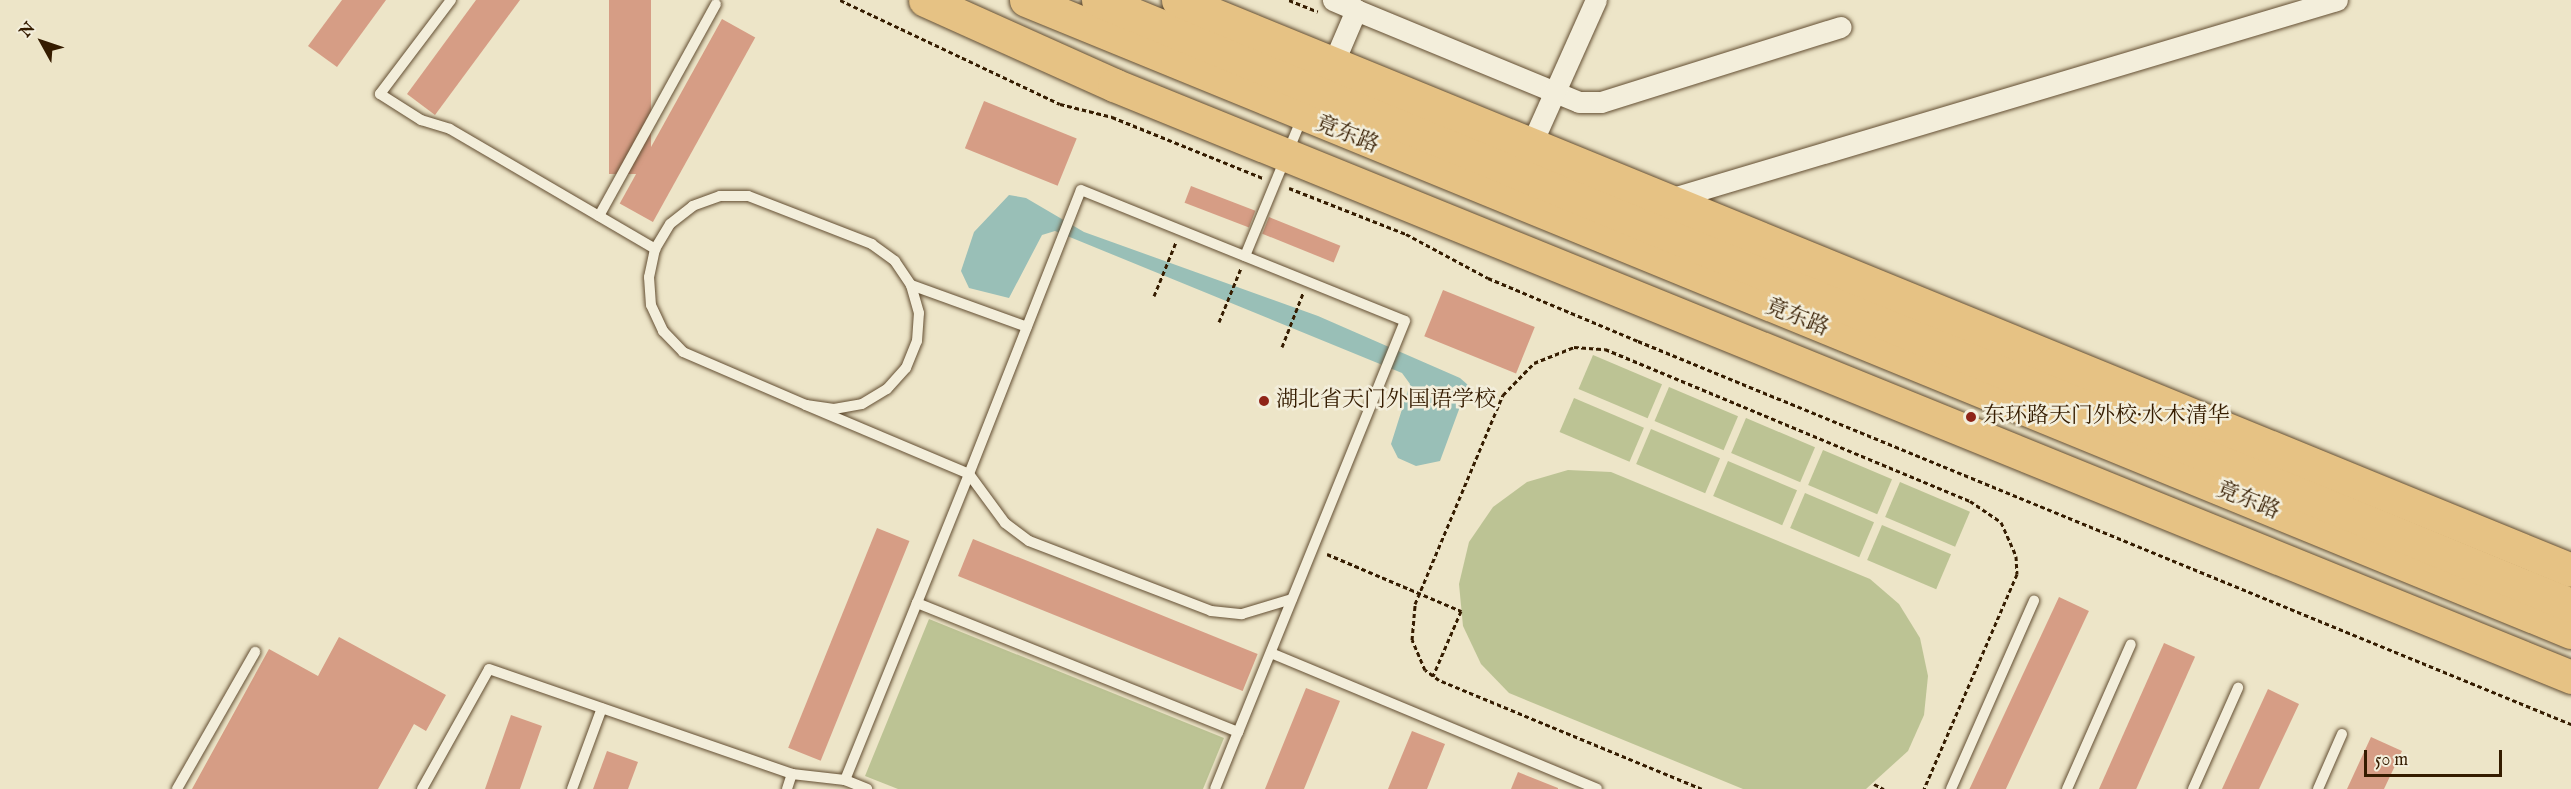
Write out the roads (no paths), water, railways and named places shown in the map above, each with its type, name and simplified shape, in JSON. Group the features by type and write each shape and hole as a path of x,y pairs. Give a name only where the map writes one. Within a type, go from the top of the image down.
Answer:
{"main road":[{"path":"925,0 1114,84 2571,677"},
{"name":"竟东路","path":"1026,0 1312,105 1519,174 1612,227 2571,632"},
{"name":"竟东路","path":"1098,0 1312,105 1612,227 2571,605"},
{"path":"1178,0 1672,198 2571,570"}],"street":[{"path":"1333,0 1579,102 1601,102 1842,27"},
{"path":"1519,174 1531,143 1557,93 1596,0"},
{"path":"1612,227 1672,198 2337,0"},
{"path":"1312,105 1334,63 1356,10"}],"lane":[{"path":"451,0 380,94 655,249"},
{"path":"599,216 716,4"},
{"path":"1245,256 1288,153 1312,105"},
{"path":"845,780 1081,190 1405,321 1215,789"},
{"path":"806,405 852,405 887,389 906,368 917,341 919,313 911,285 896,261 873,244 748,196 720,196 693,206 670,224 655,249 649,277 651,305 663,331 683,352 806,405 969,474 1005,523 1029,541 1211,610 1242,614 1292,599"},
{"path":"911,285 1027,327"},
{"path":"1951,789 2034,601"},
{"path":"917,603 1238,732"},
{"path":"2067,789 2131,644"},
{"path":"177,789 255,652"},
{"path":"1270,653 1597,789"},
{"path":"422,789 489,669 792,774 845,780 867,789"},
{"path":"2193,789 2238,688"},
{"path":"572,789 602,708"},
{"path":"2318,789 2342,734"},
{"path":"787,789 792,774"}],"water":[{"path":"1009,195 1026,198 1084,232 1318,316 1460,378 1468,385 1440,461 1416,466 1398,458 1391,444 1410,384 1402,373 1055,231 1042,235 1009,298 969,288 961,271 974,232"}],"place":[{"name":"湖北省天门外国语学校","path":"1264,401"},
{"name":"东环路天门外校·水木清华","path":"1971,417"}]}
